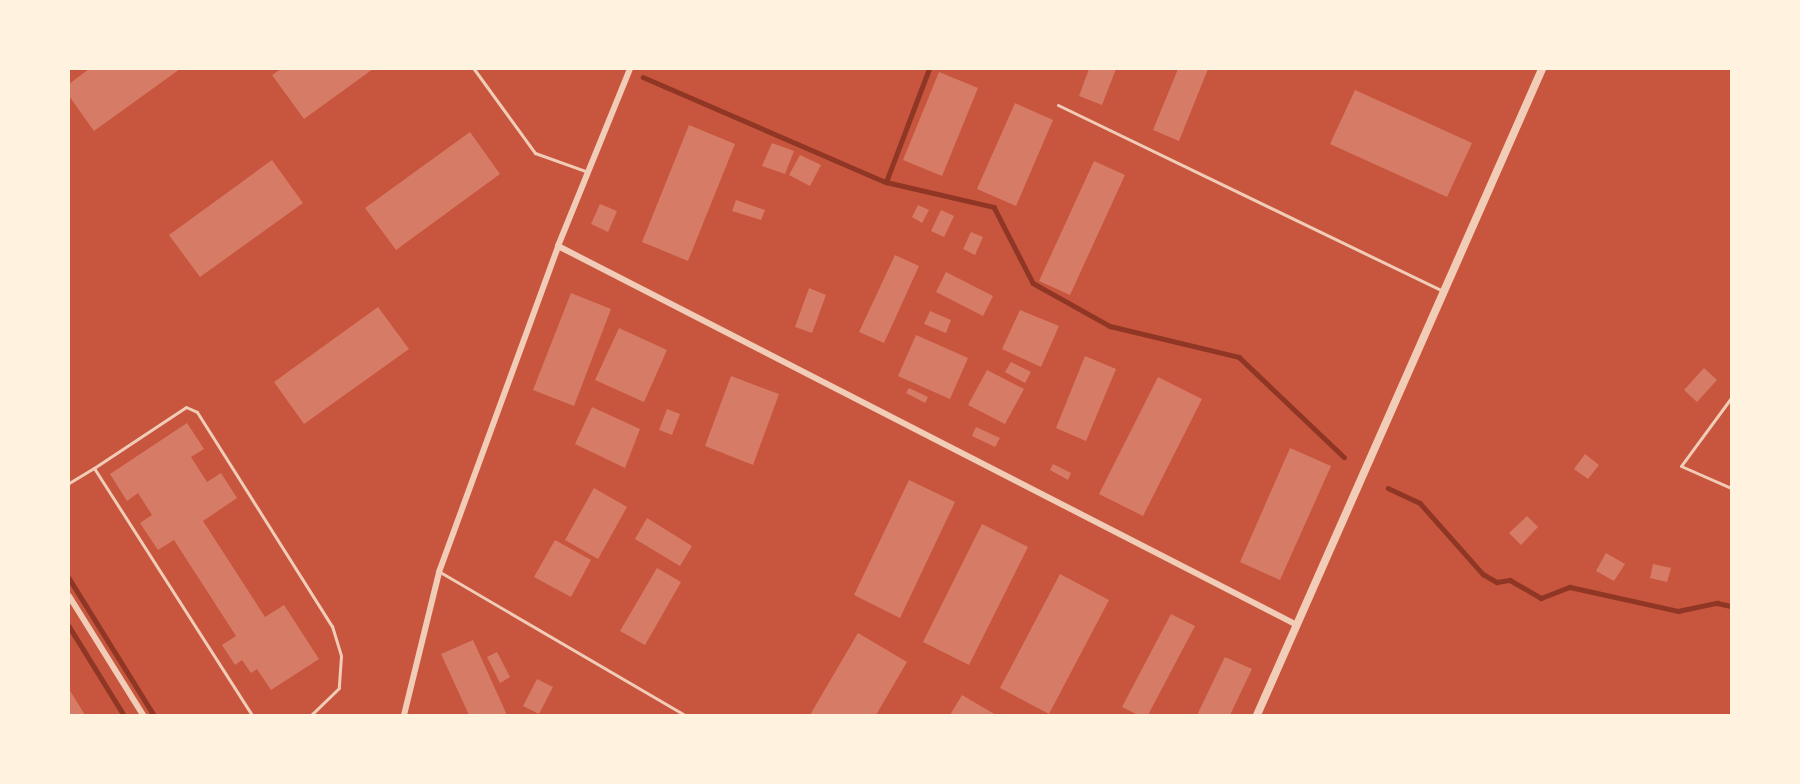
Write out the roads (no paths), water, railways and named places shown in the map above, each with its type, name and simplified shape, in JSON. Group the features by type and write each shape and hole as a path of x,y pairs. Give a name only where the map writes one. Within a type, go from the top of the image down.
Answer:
{"street":[{"path":"404,715 439,572 558,246 630,69"},
{"path":"1257,715 1295,624 1542,69"},
{"path":"558,246 1295,624"},
{"path":"69,596 143,715"}],"lane":[{"path":"474,69 535,153 588,172"},
{"path":"1058,105 1443,291"},
{"path":"1731,398 1680,466 1731,488"},
{"path":"69,483 186,407 197,412 332,626 342,656 339,688 311,715"},
{"path":"94,468 252,715"},
{"path":"439,572 685,715"}],"waterway":[{"path":"643,77 886,182 929,69"},
{"path":"886,182 994,207 1033,283 1110,326 1239,357 1344,457"},
{"path":"1388,488 1420,503 1483,574 1497,582 1510,580 1541,598 1570,587 1678,611 1717,603 1731,606"},
{"path":"69,578 154,715"},
{"path":"69,626 124,715"}]}
